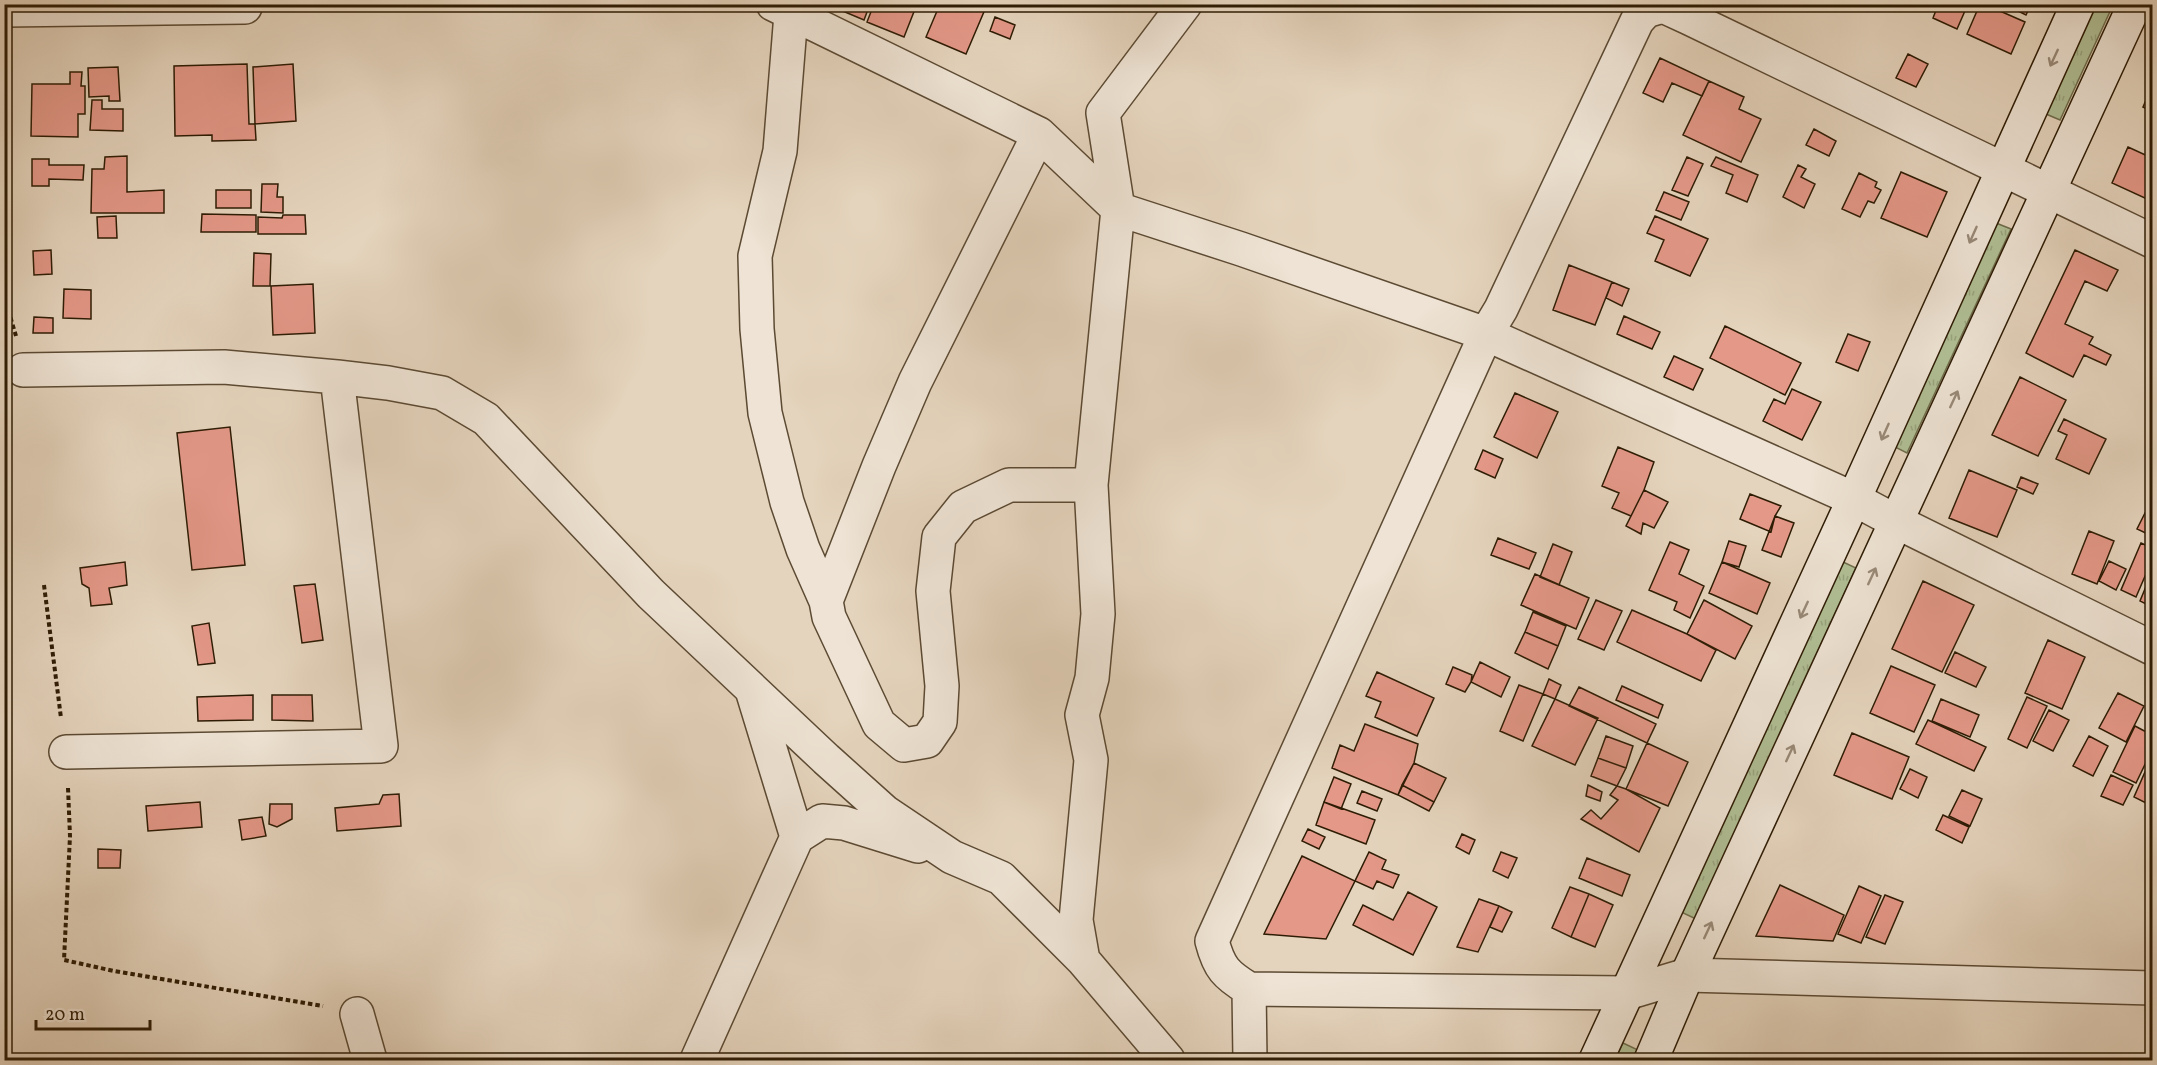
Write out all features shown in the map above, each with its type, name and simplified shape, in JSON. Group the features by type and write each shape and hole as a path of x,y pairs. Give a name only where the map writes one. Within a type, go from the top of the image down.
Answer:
{"street":[{"path":"1083,960 1076,920 1092,759 1082,715 1092,678 1098,614 1091,485 1118,209 1103,113 1185,4"},
{"path":"1596,1060 2078,4"},
{"path":"1651,1060 2135,4"},
{"path":"2152,241 2002,170 1693,11 1663,6 1646,11 1637,21 1501,309 1486,334 1212,941 1217,960 1228,976 1249,989 1627,993 1688,975 2152,988"},
{"path":"4,10 245,7"},
{"path":"1091,485 1009,485 963,507 939,537 933,591 942,687 940,722 927,741 904,746 879,724 829,617 826,601 803,549 787,502 765,413 757,329 755,256 780,151 782,9 1039,134 1118,209 1486,334 1854,499 2152,648"},
{"path":"826,601 915,382 1039,134"},
{"path":"23,370 224,367 388,383 442,393 486,419 651,594 885,812 952,857"},
{"path":"66,752 381,746 337,377"},
{"path":"751,688 797,837"},
{"path":"697,1060 797,837 822,821 844,823 952,857 1001,878 1083,960 1168,1060"},
{"path":"1249,989 1250,1060"},
{"path":"357,1014 370,1060"}],"path":[{"path":"44,585 66,752 70,836 64,960 114,972 314,1004 357,1014"}],"green space":[{"path":"2096,5 2113,5 2060,120 2046,114"},
{"path":"1996,223 2011,229 1907,453 1893,446"},
{"path":"1841,561 1856,568 1696,919 1681,912"},
{"path":"1623,1043 1638,1050 1633,1060 1615,1060"}],"building":[{"path":"826,4 870,4 864,20"},
{"path":"874,4 917,4 904,37 867,22"},
{"path":"940,4 981,4 986,7 966,54 926,37"},
{"path":"1951,4 1968,4 1957,29 1933,18 1938,5 1949,10"},
{"path":"1980,4 2025,22 2011,54 1967,34"},
{"path":"2004,4 2031,4 2026,15"},
{"path":"995,17 1015,25 1010,39 990,31"},
{"path":"1908,54 1928,64 1916,87 1896,78"},
{"path":"1660,58 1709,81 1702,96 1672,83 1663,102 1643,93"},
{"path":"247,64 249,124 255,124 256,140 212,141 212,135 175,136 174,66"},
{"path":"293,64 296,121 255,124 253,67"},
{"path":"118,67 120,101 109,101 109,96 89,97 88,68"},
{"path":"70,72 82,72 81,86 85,86 85,114 78,114 78,137 31,136 32,84 70,84"},
{"path":"1709,81 1744,97 1739,109 1761,119 1741,162 1683,135"},
{"path":"2152,86 2152,111 2143,107"},
{"path":"92,100 102,100 102,109 123,109 123,131 90,130"},
{"path":"1814,129 1836,141 1829,156 1806,145"},
{"path":"2128,147 2152,158 2152,195 2149,194 2147,199 2112,183"},
{"path":"127,156 127,192 164,190 164,213 91,213 92,169 104,169 105,157"},
{"path":"1687,157 1703,164 1688,196 1672,190"},
{"path":"1716,157 1758,175 1747,202 1726,193 1733,175 1711,166"},
{"path":"32,159 49,159 49,165 84,165 83,180 49,179 49,186 32,186"},
{"path":"1798,165 1806,169 1801,177 1815,184 1804,208 1783,197"},
{"path":"1901,172 1947,192 1927,237 1881,218"},
{"path":"1859,173 1877,182 1875,187 1881,190 1874,203 1868,201 1860,217 1842,209"},
{"path":"262,184 278,184 277,197 283,197 283,213 261,212"},
{"path":"216,190 251,190 251,208 216,208"},
{"path":"1664,192 1689,202 1681,220 1656,210"},
{"path":"202,214 256,215 256,232 201,232"},
{"path":"283,215 305,215 306,234 258,234 258,217 282,218"},
{"path":"116,216 117,238 98,238 97,217"},
{"path":"1655,216 1708,239 1690,276 1655,261 1664,240 1647,233"},
{"path":"51,250 52,274 34,275 33,251"},
{"path":"2075,250 2118,270 2107,291 2085,281 2065,324 2093,337 2089,344 2111,355 2106,365 2084,355 2073,377 2026,353"},
{"path":"254,253 271,254 270,286 253,286"},
{"path":"1569,265 1612,282 1595,325 1553,310"},
{"path":"1612,282 1629,289 1622,306 1606,298"},
{"path":"313,284 315,333 273,335 271,286"},
{"path":"64,289 91,290 91,319 63,318"},
{"path":"1624,316 1660,332 1652,349 1617,334"},
{"path":"34,317 53,318 53,333 33,333"},
{"path":"1725,326 1801,363 1785,395 1710,358"},
{"path":"1848,334 1870,342 1858,371 1836,362"},
{"path":"1674,356 1703,369 1693,390 1664,377"},
{"path":"2020,377 2066,400 2038,456 1992,435"},
{"path":"1792,389 1821,402 1802,440 1763,421 1774,399 1785,404"},
{"path":"1515,393 1558,412 1537,458 1494,437"},
{"path":"2064,419 2106,439 2089,474 2056,459 2067,435 2058,431"},
{"path":"230,427 245,565 192,570 177,433"},
{"path":"1618,447 1654,462 1631,516 1612,508 1619,493 1602,486"},
{"path":"1483,450 1503,459 1495,478 1475,469"},
{"path":"1969,470 2017,490 1997,537 1949,518"},
{"path":"2021,477 2038,484 2033,494 2017,487"},
{"path":"1644,490 1668,502 1654,528 1643,523 1641,534 1626,526"},
{"path":"1750,494 1781,506 1775,516 1771,532 1740,519"},
{"path":"2145,513 2152,517 2152,536 2137,529"},
{"path":"1775,516 1794,523 1781,557 1762,550"},
{"path":"2089,531 2114,541 2097,584 2072,574"},
{"path":"1498,538 1536,553 1529,569 1491,555"},
{"path":"1729,541 1746,546 1739,567 1722,562"},
{"path":"1670,542 1689,550 1679,574 1704,586 1690,618 1674,610 1677,602 1649,590"},
{"path":"2141,543 2152,548 2152,560 2136,597 2121,590"},
{"path":"1553,544 1572,552 1559,585 1540,577"},
{"path":"2109,561 2126,569 2116,590 2099,581"},
{"path":"125,562 127,585 109,588 112,604 91,606 89,588 82,584 80,568"},
{"path":"1722,562 1770,583 1757,614 1709,593"},
{"path":"2152,572 2152,607 2140,601"},
{"path":"1535,574 1589,598 1576,629 1521,605"},
{"path":"1923,581 1974,605 1942,672 1892,649"},
{"path":"315,584 323,640 302,643 294,586"},
{"path":"1596,600 1622,611 1604,650 1578,639"},
{"path":"1704,600 1752,626 1735,659 1687,634"},
{"path":"1632,610 1687,634 1716,650 1701,681 1617,642"},
{"path":"1533,612 1566,626 1558,646 1525,632"},
{"path":"209,623 215,663 198,665 192,626"},
{"path":"1525,632 1558,646 1548,669 1515,653"},
{"path":"2048,640 2085,657 2062,709 2025,693"},
{"path":"1955,652 1986,667 1976,687 1945,673"},
{"path":"1480,662 1510,677 1501,697 1471,682"},
{"path":"1891,666 1935,685 1914,732 1870,713"},
{"path":"1453,667 1472,675 1465,692 1446,684"},
{"path":"1377,672 1434,698 1417,736 1375,717 1381,702 1366,696"},
{"path":"1549,679 1561,685 1555,699 1543,694"},
{"path":"1519,685 1543,694 1523,741 1500,731"},
{"path":"1622,686 1663,705 1658,718 1616,700"},
{"path":"1579,687 1656,724 1647,743 1569,706"},
{"path":"2118,693 2144,706 2126,742 2099,728"},
{"path":"253,695 253,720 198,721 197,697"},
{"path":"272,695 312,695 313,721 272,720"},
{"path":"2027,697 2047,706 2027,748 2008,739"},
{"path":"1555,699 1598,718 1575,765 1532,746"},
{"path":"1941,699 1979,715 1970,737 1932,721"},
{"path":"2049,710 2069,720 2053,751 2033,741"},
{"path":"1928,720 1986,747 1974,771 1916,744"},
{"path":"1365,724 1418,744 1414,763 1398,795 1332,768 1340,745 1354,751"},
{"path":"2135,726 2152,735 2152,750 2136,783 2113,772"},
{"path":"1852,733 1909,757 1892,799 1834,775"},
{"path":"1606,736 1633,746 1626,768 1598,758"},
{"path":"2089,736 2108,746 2093,776 2073,766"},
{"path":"1647,743 1688,762 1668,806 1626,789"},
{"path":"2152,756 2152,806 2134,797"},
{"path":"1598,758 1626,768 1617,786 1591,776"},
{"path":"1414,763 1446,778 1434,802 1402,785"},
{"path":"1910,769 1927,777 1918,798 1900,789"},
{"path":"2111,775 2133,785 2123,805 2101,796"},
{"path":"1334,777 1351,784 1341,809 1324,802"},
{"path":"1402,785 1434,802 1429,811 1398,795"},
{"path":"1588,785 1602,792 1600,801 1586,796"},
{"path":"1617,786 1660,808 1639,852 1581,819 1591,810 1601,819 1618,800 1610,795"},
{"path":"1962,790 1982,799 1970,826 1949,816"},
{"path":"1362,791 1382,799 1377,811 1357,803"},
{"path":"399,794 401,826 337,831 335,808 379,804 383,795"},
{"path":"200,802 202,827 148,831 146,806"},
{"path":"1324,802 1375,820 1366,844 1316,825"},
{"path":"270,804 292,804 292,819 277,827 269,824"},
{"path":"1943,815 1969,827 1962,843 1936,830"},
{"path":"262,817 266,836 242,840 239,820"},
{"path":"1308,829 1325,837 1319,849 1302,841"},
{"path":"1462,834 1475,840 1469,854 1456,847"},
{"path":"98,849 121,850 120,868 98,868"},
{"path":"1369,852 1386,860 1382,869 1399,875 1393,888 1377,881 1373,889 1355,881"},
{"path":"1501,852 1517,858 1508,878 1493,871"},
{"path":"1302,856 1355,881 1326,939 1264,934"},
{"path":"1587,858 1630,875 1622,896 1579,878"},
{"path":"1780,885 1844,915 1833,941 1756,936"},
{"path":"1859,886 1881,896 1861,943 1838,934"},
{"path":"1570,887 1589,894 1571,937 1552,928"},
{"path":"1408,892 1437,907 1413,955 1353,925 1363,905 1393,920"},
{"path":"1589,894 1613,905 1595,947 1571,937"},
{"path":"1885,895 1903,902 1885,944 1866,937"},
{"path":"1479,899 1499,906 1478,952 1457,947"},
{"path":"1499,906 1512,912 1502,932 1490,927"}]}
